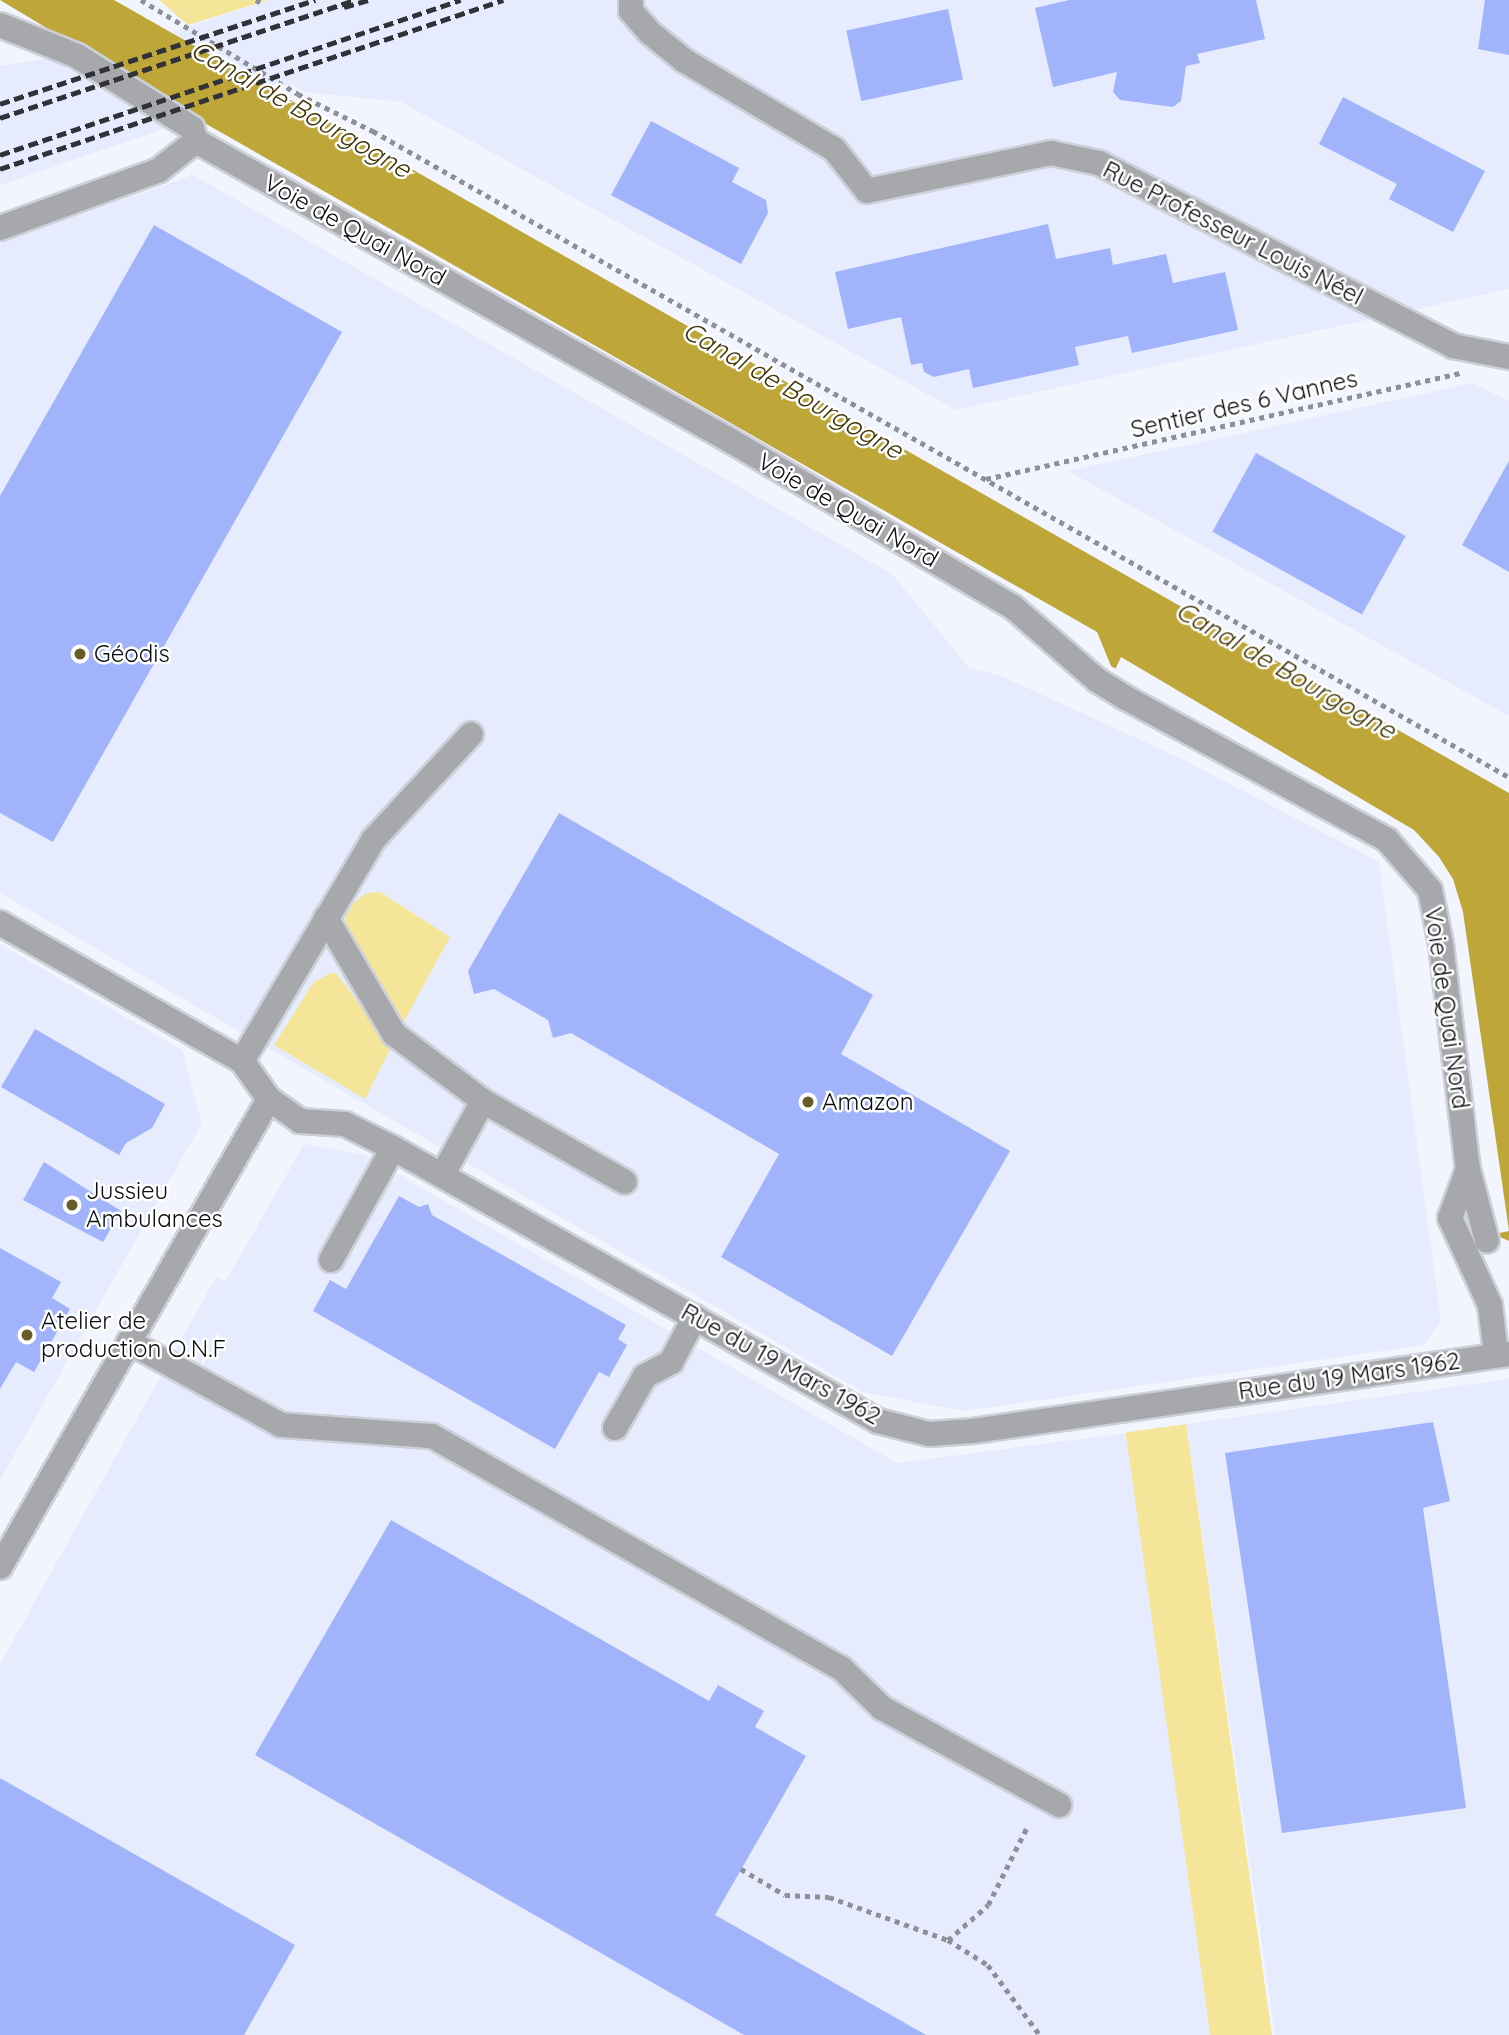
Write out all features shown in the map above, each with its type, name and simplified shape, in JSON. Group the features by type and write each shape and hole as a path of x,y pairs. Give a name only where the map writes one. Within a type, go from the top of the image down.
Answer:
{"street":[{"name":"Rue Professeur Louis Néel","path":"631,0 631,10 649,32 696,67 834,149 867,191 1051,153 1099,163 1453,346 1509,357"},
{"name":"Voie de Quai Nord","path":"0,26 77,56 192,128 196,141 743,448 1013,607 1097,680 1126,698 1387,840 1430,890 1441,944 1468,1168 1487,1241"},
{"path":"0,228 159,170 196,141"},
{"path":"0,923 242,1061 373,840 471,734"},
{"path":"326,918 394,1034 483,1101 625,1182"},
{"name":"Rue du 19 Mars 1962","path":"242,1061 269,1099 299,1121 345,1124 393,1147 878,1421 929,1434 1503,1354"},
{"path":"0,1567 269,1099"},
{"path":"443,1174 483,1101"},
{"path":"331,1260 393,1147"},
{"name":"Voie de Quai Nord","path":"1468,1168 1450,1218 1490,1305 1503,1354"},
{"path":"615,1428 645,1376 670,1362 695,1317"},
{"path":"129,1342 281,1425 432,1436 841,1668 882,1708 1059,1805"}],"path":[{"path":"141,0 298,94 373,131 1509,777"},
{"name":"Sentier des 6 Vannes","path":"986,479 1467,372"},
{"path":"948,1940 988,1905 1028,1825"},
{"path":"741,1869 785,1895 829,1897 948,1940 988,1965 1040,2035"}],"shaded area":[{"path":"159,0 268,0 188,25"},
{"path":"268,0 1509,0 1509,289 956,410 401,102 304,92 290,84 272,89 172,32"},
{"path":"51,58 74,73 102,63 196,118 0,185 0,66"},
{"path":"193,175 892,574 969,668 999,675 1182,759 1379,862 1441,1321 1424,1345 963,1411 863,1392 0,893 0,243"},
{"path":"1473,383 1509,401 1509,716 1068,471"},
{"path":"380,892 450,937 403,1023 351,944 345,918 354,902 367,893"},
{"path":"0,944 182,1050 202,1123 0,1480"},
{"path":"330,973 336,973 390,1049 365,1099 274,1045 313,983"},
{"path":"304,1144 363,1154 897,1463 1126,1433 1211,2035 0,2035 0,1664 216,1277 226,1281"},
{"path":"1509,1379 1509,2035 1275,2035 1186,1424"},
{"path":"1186,1424 1272,2035 1210,2035 1126,1432"}],"water":[{"name":"Canal de Bourgogne","path":"0,0 114,0 1509,793 1509,1241 1498,1236 1453,914 1445,885 1422,851 1381,821 1111,666 1097,632 208,125"}],"pier":[{"path":"1121,657 1414,830 1439,857 1453,879 1463,912 1509,1231 1495,1234 1450,915 1429,864 1407,841 1114,672"}],"building":[{"path":"1069,0 1256,0 1265,39 1197,54 1200,63 1186,66 1181,101 1173,107 1120,100 1113,92 1117,72 1053,87 1035,8"},
{"path":"1485,0 1509,0 1509,55 1478,49"},
{"path":"948,9 963,79 861,101 846,31"},
{"path":"1343,97 1485,171 1453,232 1389,199 1397,184 1319,144"},
{"path":"651,121 739,168 732,182 766,200 768,213 741,264 611,195"},
{"path":"1048,224 1056,259 1110,248 1113,265 1166,254 1173,283 1225,272 1238,330 1132,353 1128,336 1075,347 1079,365 973,388 969,369 934,377 924,372 922,363 911,365 901,317 848,329 835,272"},
{"name":"Géodis","path":"154,225 342,332 53,842 0,813 0,496"},
{"path":"1256,453 1406,536 1362,615 1212,532"},
{"path":"1509,461 1509,572 1462,545"},
{"name":"Amazon","path":"559,813 873,995 841,1054 1010,1151 892,1356 721,1257 779,1154 571,1033 553,1038 548,1020 494,989 474,994 468,971"},
{"path":"35,1029 165,1104 152,1128 126,1143 119,1155 1,1087"},
{"name":"Jussieu Ambulances","path":"44,1162 121,1211 103,1242 23,1200"},
{"path":"399,1196 419,1207 428,1204 432,1215 626,1325 618,1339 627,1345 609,1377 599,1372 555,1449 313,1311 330,1280 346,1289"},
{"name":"Atelier de production O.N.F","path":"0,1248 61,1282 52,1298 70,1309 34,1372 16,1362 0,1389"},
{"path":"1433,1422 1450,1501 1423,1508 1466,1808 1282,1833 1225,1453"},
{"path":"391,1520 709,1701 718,1685 764,1711 755,1727 806,1756 715,1915 926,2035 744,2035 255,1755"},
{"path":"0,1778 295,1945 244,2035 0,2035"}],"railway":[{"path":"0,104 315,0"},
{"path":"0,118 354,0"},
{"path":"344,7 368,0"},
{"path":"0,155 461,0"},
{"path":"0,169 503,0"}],"place":[{"name":"Géodis","path":"80,654"},
{"name":"Amazon","path":"808,1102"},
{"name":"Jussieu Ambulances","path":"72,1205"},
{"name":"Atelier de production O.N.F","path":"27,1335"}]}
